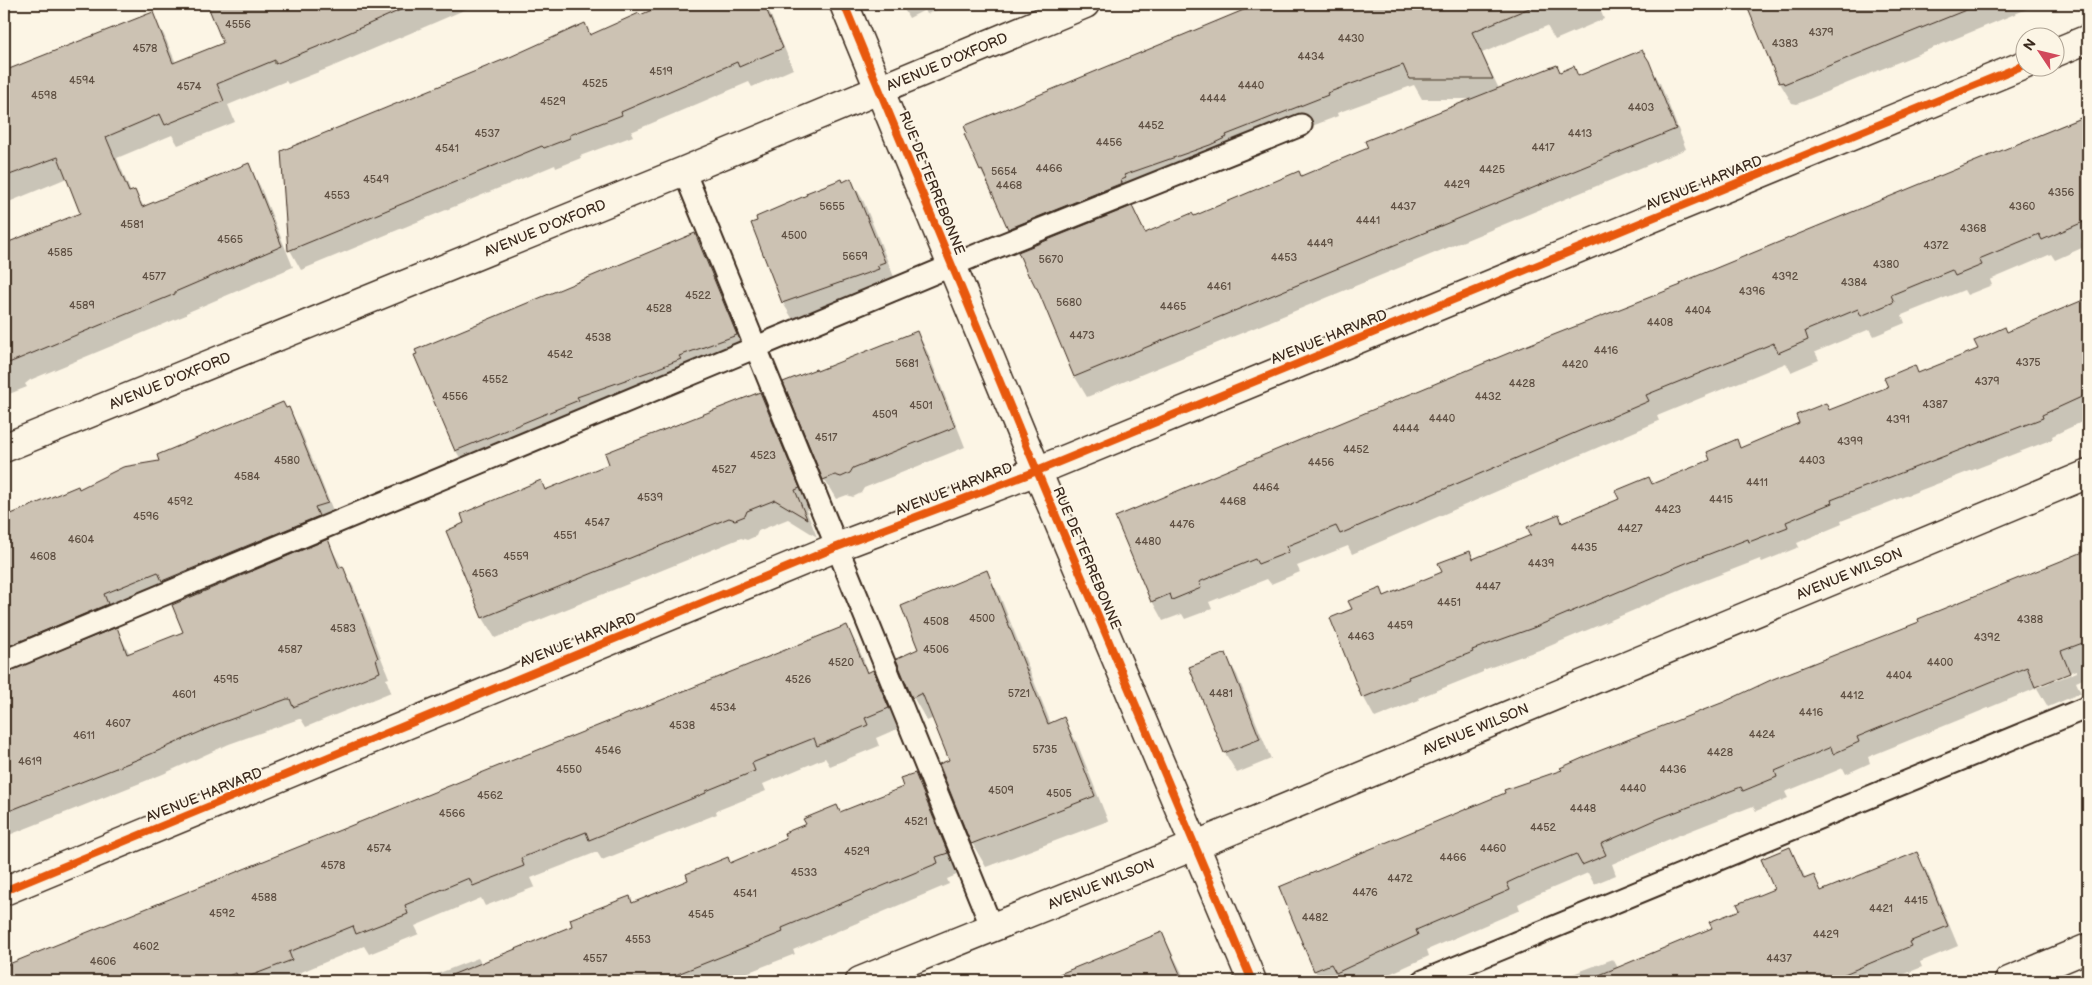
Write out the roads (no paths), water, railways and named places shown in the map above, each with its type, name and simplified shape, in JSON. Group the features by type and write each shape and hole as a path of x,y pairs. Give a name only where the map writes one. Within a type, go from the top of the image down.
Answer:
{"street":[{"name":"RUE DE TERREBONNE","path":"844,4 1037,471 1252,981"},
{"name":"AVENUE D'OXFORD","path":"4,448 684,172 879,88 1085,4"},
{"path":"2064,49 2088,39"},
{"name":"AVENUE HARVARD","path":"4,891 837,547 1037,471 2014,69"},
{"name":"AVENUE WILSON","path":"860,981 1194,846 2088,474"},
{"path":"2009,981 2088,948"}],"lane":[{"path":"4,661 952,266 1302,124"},
{"path":"684,172 992,928"},
{"path":"1423,981 2088,707"}]}
